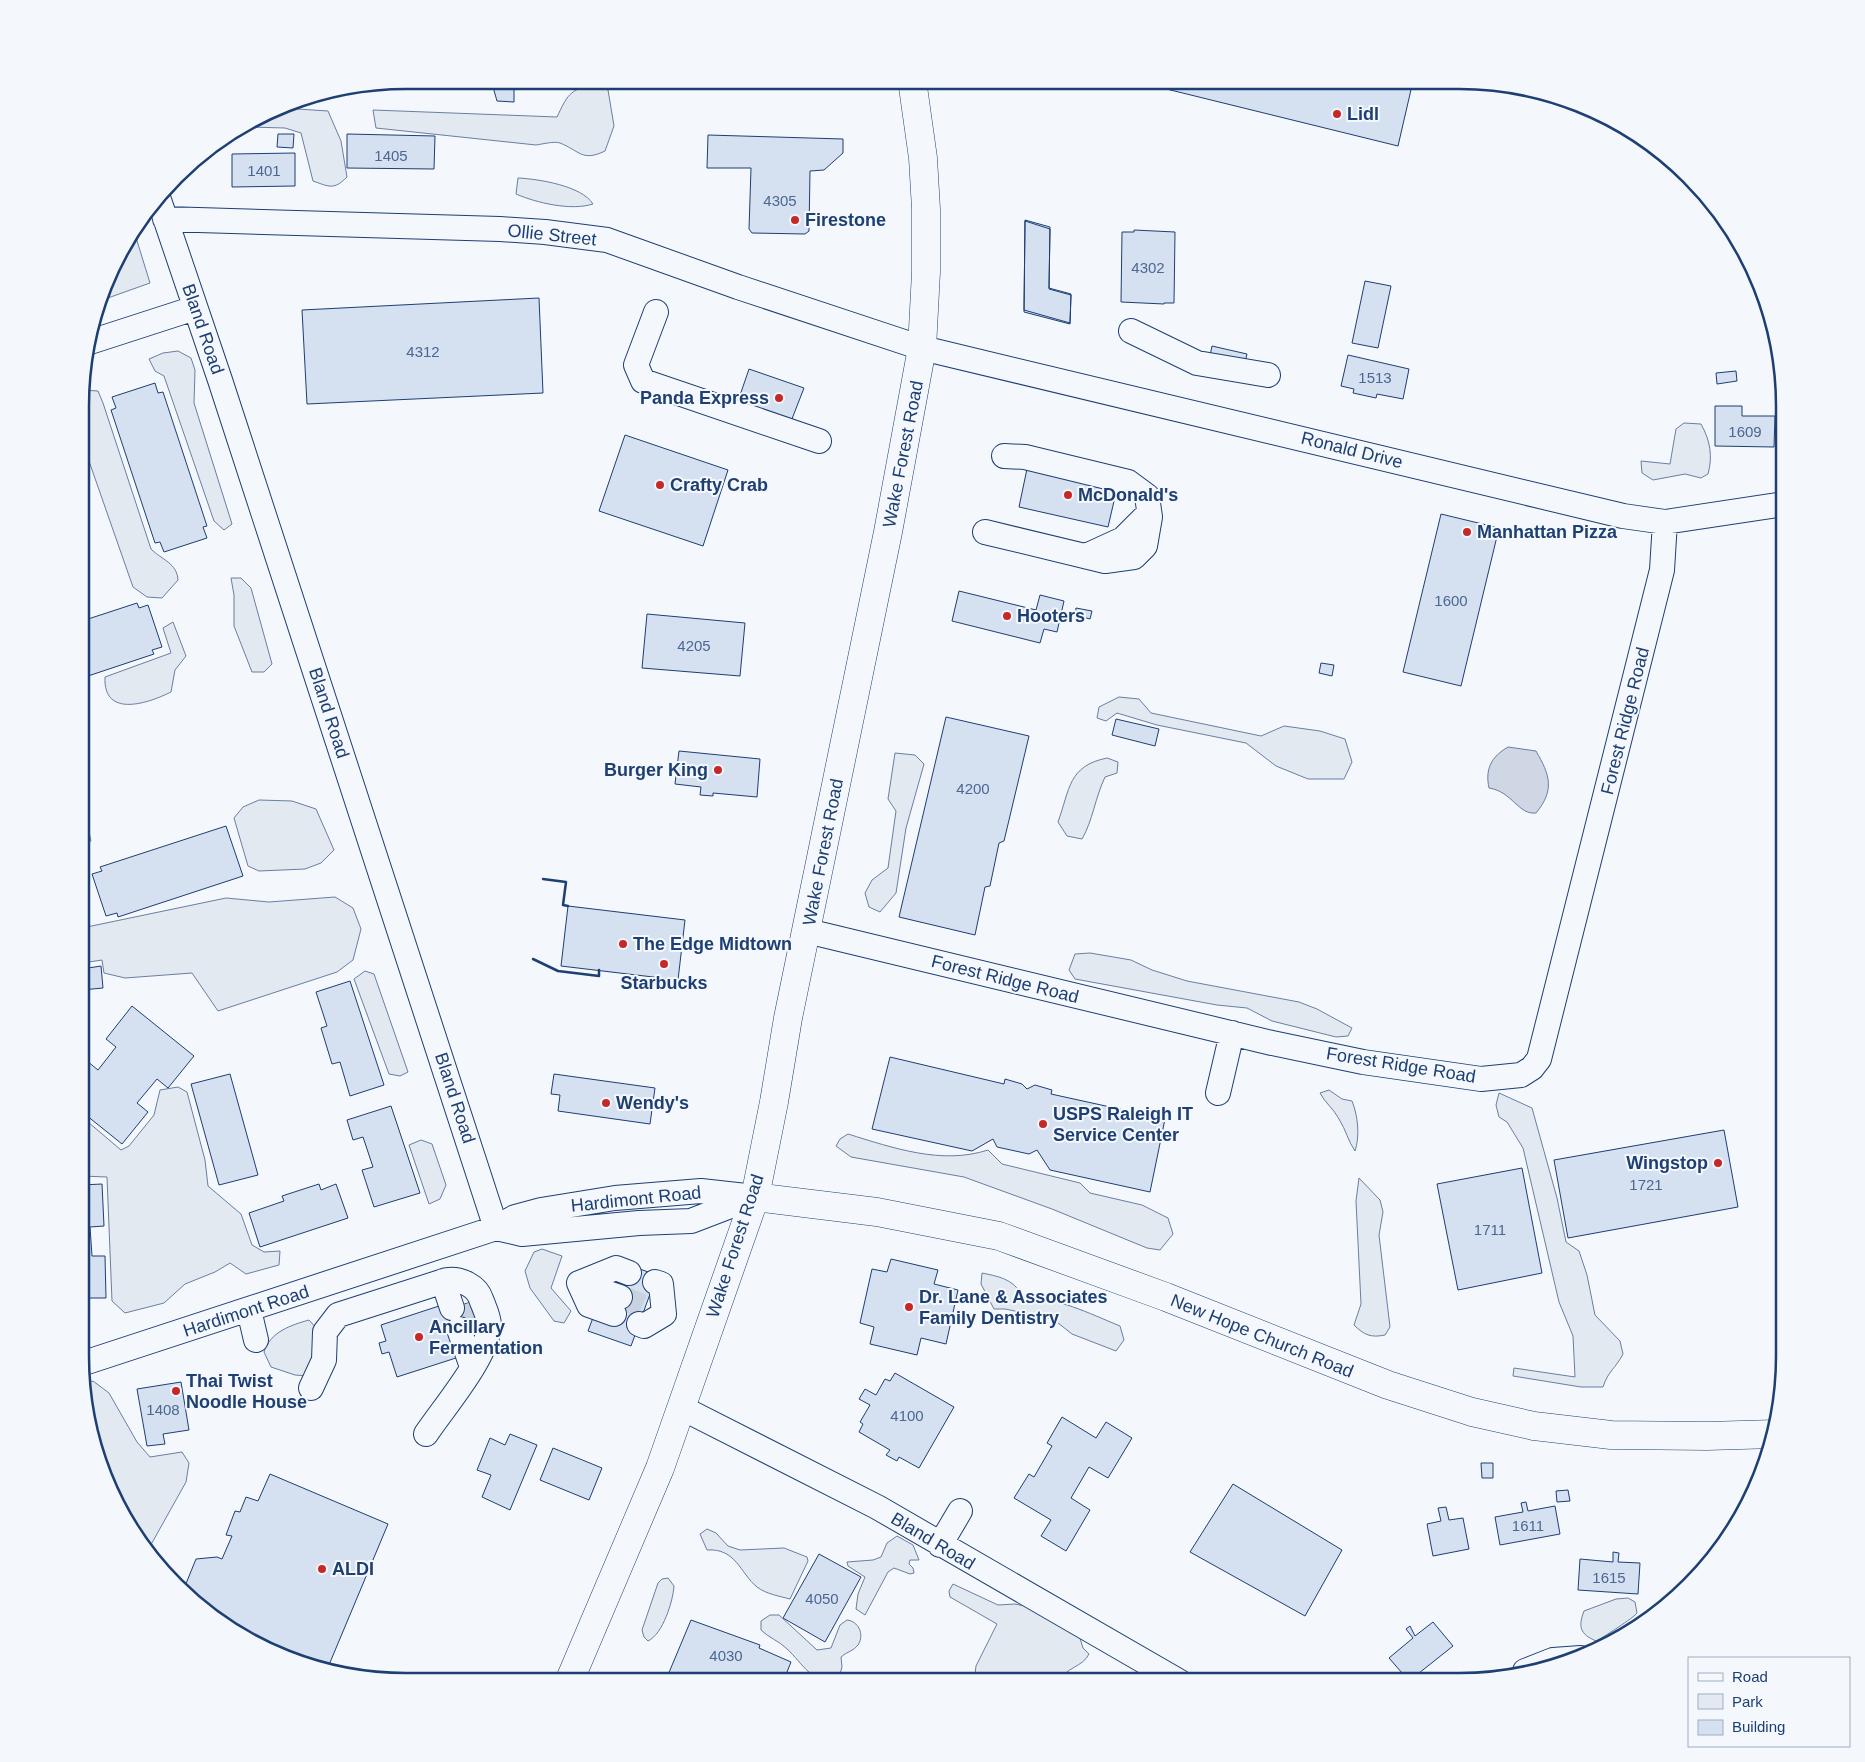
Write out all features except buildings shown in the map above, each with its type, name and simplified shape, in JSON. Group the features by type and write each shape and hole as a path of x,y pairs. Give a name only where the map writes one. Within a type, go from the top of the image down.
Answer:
{"main road":[{"name":"Wake Forest Road","path":"573,1673 660,1468 755,1197 788,1018 890,523 922,348 926,272 926,209 923,158 913,89"},
{"name":"New Hope Church Road","path":"755,1197 877,1212 999,1236 1166,1298 1388,1385 1490,1416 1566,1431 1611,1435 1766,1434"}],"street":[{"name":"Ollie Street","path":"162,209 500,229 590,238 621,244 738,287 922,348"},
{"name":"Bland Road","path":"162,209 496,1228"},
{"path":"96,340 195,308"},
{"path":"656,312 636,365 643,381 819,441"},
{"path":"1131,331 1197,363 1268,375"},
{"name":"Ronald Drive","path":"922,348 1609,513 1665,522 1776,505"},
{"path":"985,532 1105,561 1134,557 1145,546 1150,513 1147,496 1128,482 1025,457 1004,456"},
{"name":"Forest Ridge Road","path":"807,931 1232,1033 1363,1062 1481,1079 1521,1074 1539,1059 1662,570 1665,522"},
{"path":"1218,1093 1232,1033"},
{"name":"Hardimont Road","path":"89,1361 496,1228 515,1217 541,1210 615,1198 701,1191 755,1197"},
{"path":"617,1306 588,1305 579,1283 616,1268 629,1273"},
{"path":"448,1280 476,1361"},
{"path":"311,1388 324,1360 324,1332 338,1315 448,1280 466,1284 479,1293 489,1323 487,1340 476,1361 426,1434"},
{"path":"648,1315 644,1326 664,1314 661,1284 655,1282"},
{"path":"249,1310 256,1340"},
{"name":"Bland Road","path":"682,1408 821,1478 1164,1673"},
{"path":"940,1544 960,1511"}],"green space":[{"path":"579,89 608,90 614,126 605,151 591,156 581,154 558,142 536,145 376,128 373,110 557,117 566,99"},
{"path":"296,109 328,111 341,141 347,177 335,186 313,181 301,133 285,128 254,127"},
{"path":"518,178 548,182 570,188 580,192 593,204 575,207 565,206 544,203 524,197 516,194"},
{"path":"136,239 150,283 108,298 121,265"},
{"path":"178,351 191,358 195,370 194,403 232,524 224,530 214,521 164,376 155,371 149,359 163,353"},
{"path":"89,390 98,391 103,403 151,549 172,566 177,574 178,580 162,598 147,597 133,587 89,461"},
{"path":"1684,423 1701,424 1704,430 1710,454 1708,474 1701,478 1685,474 1653,480 1642,473 1641,461 1670,464 1676,429"},
{"path":"231,578 241,578 251,588 272,664 264,672 252,672 234,626 234,595"},
{"path":"173,622 186,656 175,670 171,692 140,703 119,703 111,699 106,690 105,677 171,653 163,628"},
{"path":"1119,697 1139,699 1151,713 1261,736 1284,726 1320,731 1345,739 1352,762 1344,779 1308,779 1276,766 1246,743 1157,725 1117,713 1106,721 1097,718 1099,707"},
{"path":"895,753 915,755 924,764 906,828 896,893 880,912 869,907 865,893 872,880 888,868 896,811 888,799"},
{"path":"1107,758 1118,762 1117,773 1105,777 1082,839 1067,836 1058,822 1072,781 1085,767"},
{"path":"259,800 292,801 316,809 334,850 321,863 305,869 259,871 248,866 234,818 243,807"},
{"path":"335,897 353,908 361,929 353,960 337,972 218,1011 192,973 125,978 104,973 102,960 89,962 89,927 226,898 269,902"},
{"path":"1090,953 1131,960 1152,970 1187,981 1299,1002 1317,1009 1352,1028 1348,1036 1336,1037 1272,1021 1247,1008 1217,1005 1075,979 1069,970 1075,954"},
{"path":"365,971 374,974 408,1072 400,1076 389,1074 354,979"},
{"path":"178,1087 187,1092 205,1160 208,1186 241,1214 252,1245 264,1252 280,1251 279,1265 246,1274 230,1263 215,1272 185,1284 164,1303 125,1313 112,1301 107,1177 89,1176 89,1123 121,1150 129,1146 154,1115 160,1090"},
{"path":"1329,1090 1342,1099 1352,1101 1358,1126 1355,1151 1337,1115 1320,1093"},
{"path":"1499,1093 1532,1108 1557,1198 1566,1242 1579,1251 1587,1275 1595,1315 1620,1341 1623,1354 1607,1377 1603,1387 1581,1387 1513,1376 1514,1368 1575,1377 1573,1336 1559,1302 1523,1148 1507,1122 1499,1117 1496,1105"},
{"path":"848,1134 882,1145 935,1155 953,1156 988,1150 1002,1164 1080,1183 1090,1193 1142,1205 1168,1218 1173,1234 1160,1250 1147,1248 1052,1209 964,1177 851,1157 836,1146 840,1139"},
{"path":"421,1140 432,1144 446,1185 440,1199 429,1204 409,1145"},
{"path":"1359,1178 1380,1200 1383,1212 1379,1235 1390,1327 1385,1335 1380,1336 1368,1335 1354,1325 1361,1304 1356,1201"},
{"path":"542,1249 562,1256 551,1288 571,1311 564,1323 554,1321 530,1288 525,1271 534,1252"},
{"path":"982,1273 996,1276 1012,1283 1024,1299 1061,1303 1120,1326 1124,1340 1116,1351 1072,1334 1053,1319 1005,1309 994,1309 981,1284"},
{"path":"309,1320 328,1341 309,1376 295,1375 271,1367 264,1352 271,1339 288,1327"},
{"path":"93,1381 109,1393 137,1442 150,1457 182,1452 189,1463 186,1482 151,1545 131,1515 113,1478 95,1418 89,1382"},
{"path":"707,1529 716,1533 728,1546 740,1550 784,1548 807,1557 808,1561 790,1599 773,1595 757,1587 736,1562 725,1553 717,1550 707,1550 700,1534"},
{"path":"897,1536 913,1545 919,1560 910,1560 909,1564 913,1568 914,1573 910,1574 894,1568 888,1572 865,1615 856,1609 858,1594 865,1577 848,1566 847,1562 873,1560 881,1557 887,1543"},
{"path":"668,1578 674,1586 672,1600 663,1624 658,1632 648,1641 644,1637 642,1630 658,1583 662,1579"},
{"path":"953,1584 998,1605 1015,1604 1030,1607 1079,1635 1083,1648 1089,1654 1083,1662 1065,1673 975,1673 976,1666 997,1624 950,1597 949,1591"},
{"path":"1628,1598 1635,1602 1637,1613 1631,1619 1596,1641 1584,1633 1581,1621 1584,1611 1616,1599"},
{"path":"770,1615 779,1615 817,1650 831,1648 840,1625 847,1620 857,1625 861,1637 856,1647 841,1657 840,1673 810,1673 783,1646 761,1630 761,1621"}],"shaded area":[{"path":"1508,747 1536,751 1545,768 1548,790 1542,805 1536,813 1524,811 1504,794 1489,788 1488,775 1493,759"}],"tunnel":[{"path":"620,1297 645,1307"},
{"path":"463,1305 470,1325"}],"wall":[{"path":"543,879 566,882 563,905 568,906"},
{"path":"533,959 558,971 599,976 599,970"}],"place":[{"name":"Lidl","path":"1337,114"},
{"name":"Firestone","path":"795,220"},
{"name":"Panda Express","path":"779,398"},
{"name":"Crafty Crab","path":"660,485"},
{"name":"McDonald's","path":"1068,495"},
{"name":"Manhattan Pizza","path":"1467,532"},
{"name":"Hooters","path":"1007,616"},
{"name":"Burger King","path":"718,770"},
{"name":"The Edge Midtown","path":"623,944"},
{"name":"Starbucks","path":"664,964"},
{"name":"Wendy's","path":"606,1103"},
{"name":"USPS Raleigh IT Service Center","path":"1043,1124"},
{"name":"Wingstop","path":"1718,1163"},
{"name":"Dr. Lane & Associates Family Dentistry","path":"909,1307"},
{"name":"Ancillary Fermentation","path":"419,1337"},
{"name":"Thai Twist Noodle House","path":"176,1391"},
{"name":"ALDI","path":"322,1569"}]}
